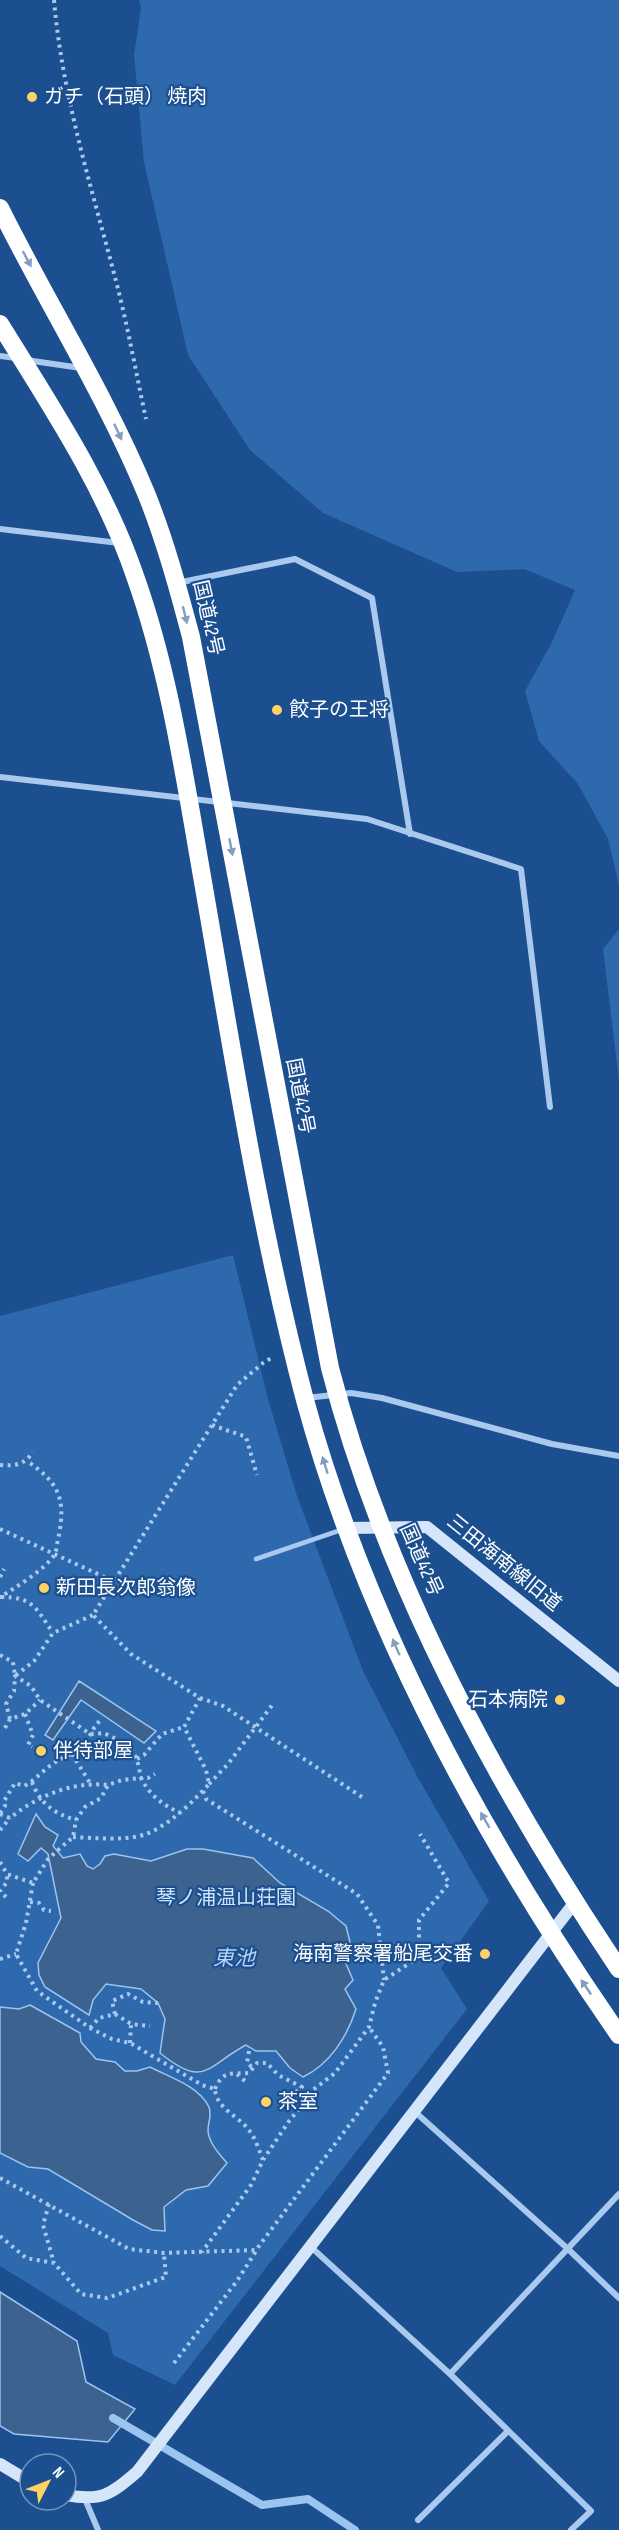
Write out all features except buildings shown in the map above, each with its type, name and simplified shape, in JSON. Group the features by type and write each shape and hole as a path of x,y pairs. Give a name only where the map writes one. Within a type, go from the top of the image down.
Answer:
{"highway":[{"name":"国道42号","path":"0,208 85,368 146,493 177,583 191,637 287,1151 337,1395 357,1464 431,1639 490,1758 575,1902 619,1969"},
{"path":"0,324 79,453 123,543 153,629 188,799 250,1151 275,1276 305,1398 346,1528 392,1639 433,1725 473,1800 551,1934 619,2035"}],"street":[{"path":"0,356 85,368"},
{"path":"0,529 123,543"},
{"path":"177,583 295,559 372,598 410,834"},
{"path":"0,777 367,819 521,869 550,1107"},
{"path":"305,1398 351,1394 382,1398 552,1444 619,1456"},
{"name":"三田海南線旧道","path":"346,1528 427,1527 619,1681"},
{"path":"78,2498 85,2499 111,2494 138,2472 575,1902"},
{"path":"414,2111 568,2249 619,2298"},
{"path":"450,2374 619,2194"},
{"path":"310,2246 450,2374 507,2432 591,2511 571,2530"},
{"path":"418,2520 507,2432"},
{"path":"0,2464 18,2475"},
{"path":"85,2499 98,2530"}],"lane":[{"path":"256,1559 346,1528"}],"path":[{"path":"54,0 58,40 74,120 117,284 146,419"},
{"path":"15,1676 34,1661 53,1633 93,1615 237,1385 263,1363 292,1347"},
{"path":"212,1425 246,1437 257,1475"},
{"path":"0,1465 13,1466 27,1461 33,1452"},
{"path":"0,1596 26,1582 55,1554 61,1526 61,1498 51,1481 27,1461"},
{"path":"0,1529 113,1581"},
{"path":"0,1577 4,1569"},
{"path":"0,1596 19,1597 36,1607 53,1633"},
{"path":"93,1615 131,1653 201,1698 223,1706 364,1799"},
{"path":"0,1655 13,1662 14,1691 6,1704 10,1719"},
{"path":"15,1676 31,1686 40,1700 90,1734 104,1733 128,1745 137,1759 141,1779 148,1792 160,1803 181,1813"},
{"path":"137,1759 144,1755 162,1734 184,1727 201,1698"},
{"path":"5,1728 10,1719 25,1714 40,1700"},
{"path":"73,1837 108,1839 144,1835 181,1813 257,1728 273,1704"},
{"path":"25,1714 33,1735 28,1745 32,1747"},
{"path":"10,1818 0,1814 10,1788 15,1783 24,1786 32,1782 56,1761 72,1754 83,1745 93,1725 102,1719"},
{"path":"184,1727 206,1770 209,1784"},
{"path":"72,1754 90,1783"},
{"path":"0,1830 10,1818 26,1806 74,1786 90,1783 108,1785 122,1780 148,1778 155,1774"},
{"path":"32,1782 41,1799 57,1814 76,1820"},
{"path":"108,1785 100,1798 85,1807 76,1820 73,1837 48,1859 33,1883 26,1923 16,1954 37,1991 90,2028 112,2039 130,2043 202,2085 215,2089"},
{"path":"202,2252 251,2185 263,2160 289,2121 313,2090 335,2073 369,2027 375,2002 384,1980 378,1925 357,1894 206,1799 203,1791"},
{"path":"384,1980 419,1958 419,1920 448,1883 420,1834"},
{"path":"0,1862 7,1874 7,1882 0,1891 6,1897"},
{"path":"7,1874 33,1883"},
{"path":"30,1902 39,1903 44,1910 51,1911"},
{"path":"0,1959 16,1954"},
{"path":"150,2026 131,2024 115,2014 112,2001 128,1994 143,2002 158,2003"},
{"path":"90,2028 99,2018 115,2014"},
{"path":"130,2043 131,2024"},
{"path":"174,2363 237,2281 256,2250 388,2073 383,2047 369,2027"},
{"path":"249,2051 247,2062 253,2068"},
{"path":"263,2160 250,2130 220,2104 216,2097 215,2089 219,2080 228,2073 249,2073 257,2063 267,2063 278,2074 302,2087 296,2092 306,2101"},
{"path":"236,2074 248,2084"},
{"path":"0,2178 129,2249 164,2253 256,2250"},
{"path":"49,2204 43,2225 54,2263 81,2294 107,2298 166,2277 164,2253"},
{"path":"0,2236 26,2258 54,2263"}],"green space":[{"path":"139,0 619,0 619,885 608,839 578,784 539,741 525,691 552,642 575,590 524,569 457,572 323,513 250,450 188,355 144,162 134,55 141,8"},
{"path":"619,929 619,1081 603,949"},
{"name":"琴ノ浦温山荘園","path":"233,1255 268,1399 297,1496 363,1671 417,1776 489,1901 441,1968 467,2009 175,2385 113,2355 108,2333 0,2266 0,1316"}],"water":[{"path":"79,1681 156,1731 144,1743 81,1700 53,1740 45,1735"},
{"name":"東池","path":"36,1814 45,1827 58,1835 53,1846 63,1858 80,1854 87,1866 93,1869 105,1856 114,1854 151,1861 187,1849 203,1849 253,1858 280,1883 328,1911 346,1926 350,1942 344,1959 353,1980 345,1989 356,2009 348,2030 336,2049 321,2065 303,2077 290,2068 276,2051 256,2051 246,2045 213,2067 196,2072 175,2064 160,2053 165,2019 158,2003 141,1989 106,1984 93,2000 89,2015 45,1987 39,1975 38,1963 61,1918 48,1854 41,1848 28,1861 18,1854"},
{"path":"30,2005 80,2033 81,2042 96,2059 115,2062 125,2071 137,2071 150,2067 191,2088 209,2107 210,2139 227,2163 208,2186 186,2190 164,2207 165,2231 152,2230 133,2220 48,2169 28,2167 0,2153 0,2007 19,2009"},
{"path":"0,2292 77,2341 86,2382 135,2409 108,2442 14,2434 0,2426"}],"waterway":[{"path":"113,2418 262,2505 308,2499 355,2530"}],"place":[{"name":"ガチ（石頭） 焼肉","path":"32,97"},
{"name":"餃子の王将","path":"277,710"},
{"name":"新田長次郎翁像","path":"44,1588"},
{"name":"石本病院","path":"560,1700"},
{"name":"伴待部屋","path":"41,1751"},
{"name":"海南警察署船尾交番","path":"485,1954"},
{"name":"茶室","path":"266,2102"}]}
